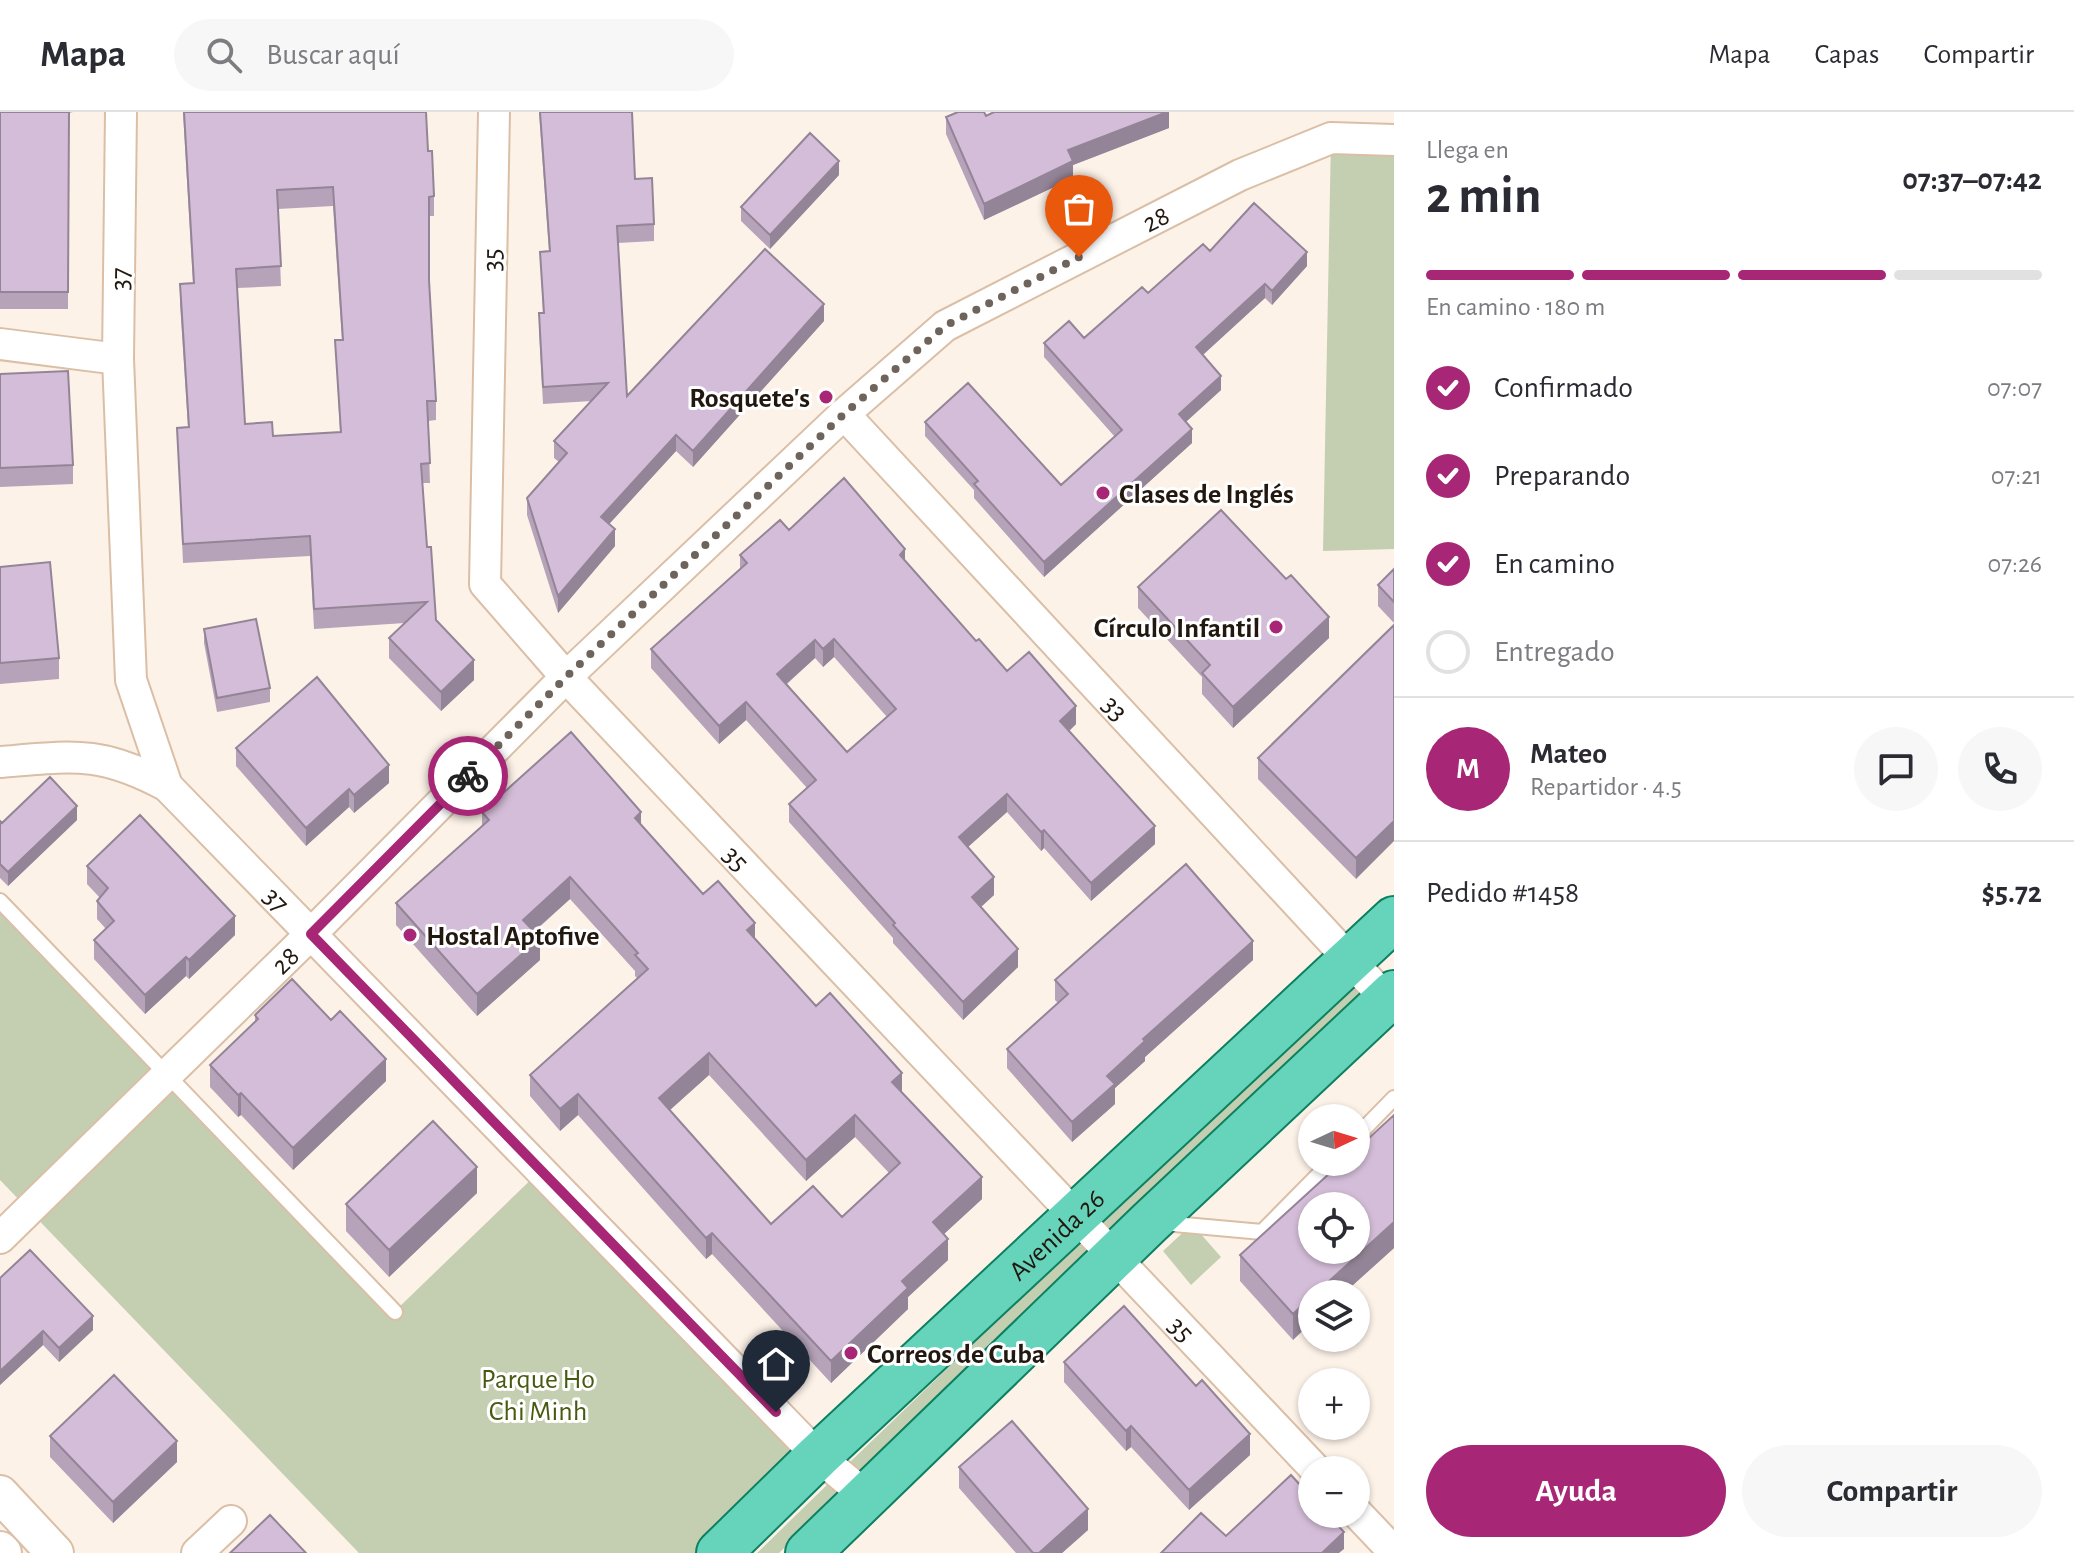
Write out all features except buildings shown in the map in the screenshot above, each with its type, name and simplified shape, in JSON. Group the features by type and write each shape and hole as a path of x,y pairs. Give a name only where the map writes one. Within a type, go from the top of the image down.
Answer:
{"main road":[{"name":"Avenida 26","path":"719,1553 818,1456 1394,919"},
{"name":"Avenida 26","path":"808,1553 1150,1222 1392,1001"}],"street":[{"name":"37","path":"121,112 118,359 131,680 167,786 818,1456 866,1496"},
{"name":"35","path":"494,112 485,584 566,677 1303,1456"},
{"name":"28","path":"0,1238 311,934 566,677 844,414 945,326 1240,175 1331,138 1394,140"},
{"path":"0,344 118,359"},
{"name":"33","path":"844,414 1392,1001"},
{"path":"0,762 77,756 92,758 138,770 167,786"},
{"path":"0,1494 55,1553"},
{"path":"197,1553 231,1521"},
{"path":"1370,1527 1394,1552"}],"lane":[{"path":"0,901 395,1312"},
{"path":"1370,1123 1394,1098"},
{"path":"1150,1222 1262,1232 1317,1176"}],"green space":[{"path":"1331,138 1394,141 1394,549 1323,551"},
{"name":"Parque Ho Chi Minh","path":"0,901 395,1311 542,1169 818,1456 719,1553 359,1553 0,1180"},
{"path":"1355,982 1365,994 1111,1233 1100,1221"},
{"path":"1192,1224 1221,1257 1191,1285 1163,1251"},
{"path":"1082,1239 1093,1250 862,1474 850,1462"},
{"path":"832,1480 843,1491 779,1553 757,1553"}],"way so far":[{"path":"468,776 566,677 844,414 945,326 1079,257"}],"place":[{"name":"Rosquete's","path":"826,397"},
{"name":"Clases de Inglés","path":"1103,493"},
{"name":"Círculo Infantil","path":"1276,627"},
{"name":"Hostal Aptofive","path":"410,935"},
{"name":"Correos de Cuba","path":"851,1353"}],"route":[{"path":"468,776 311,934 776,1412"}]}
